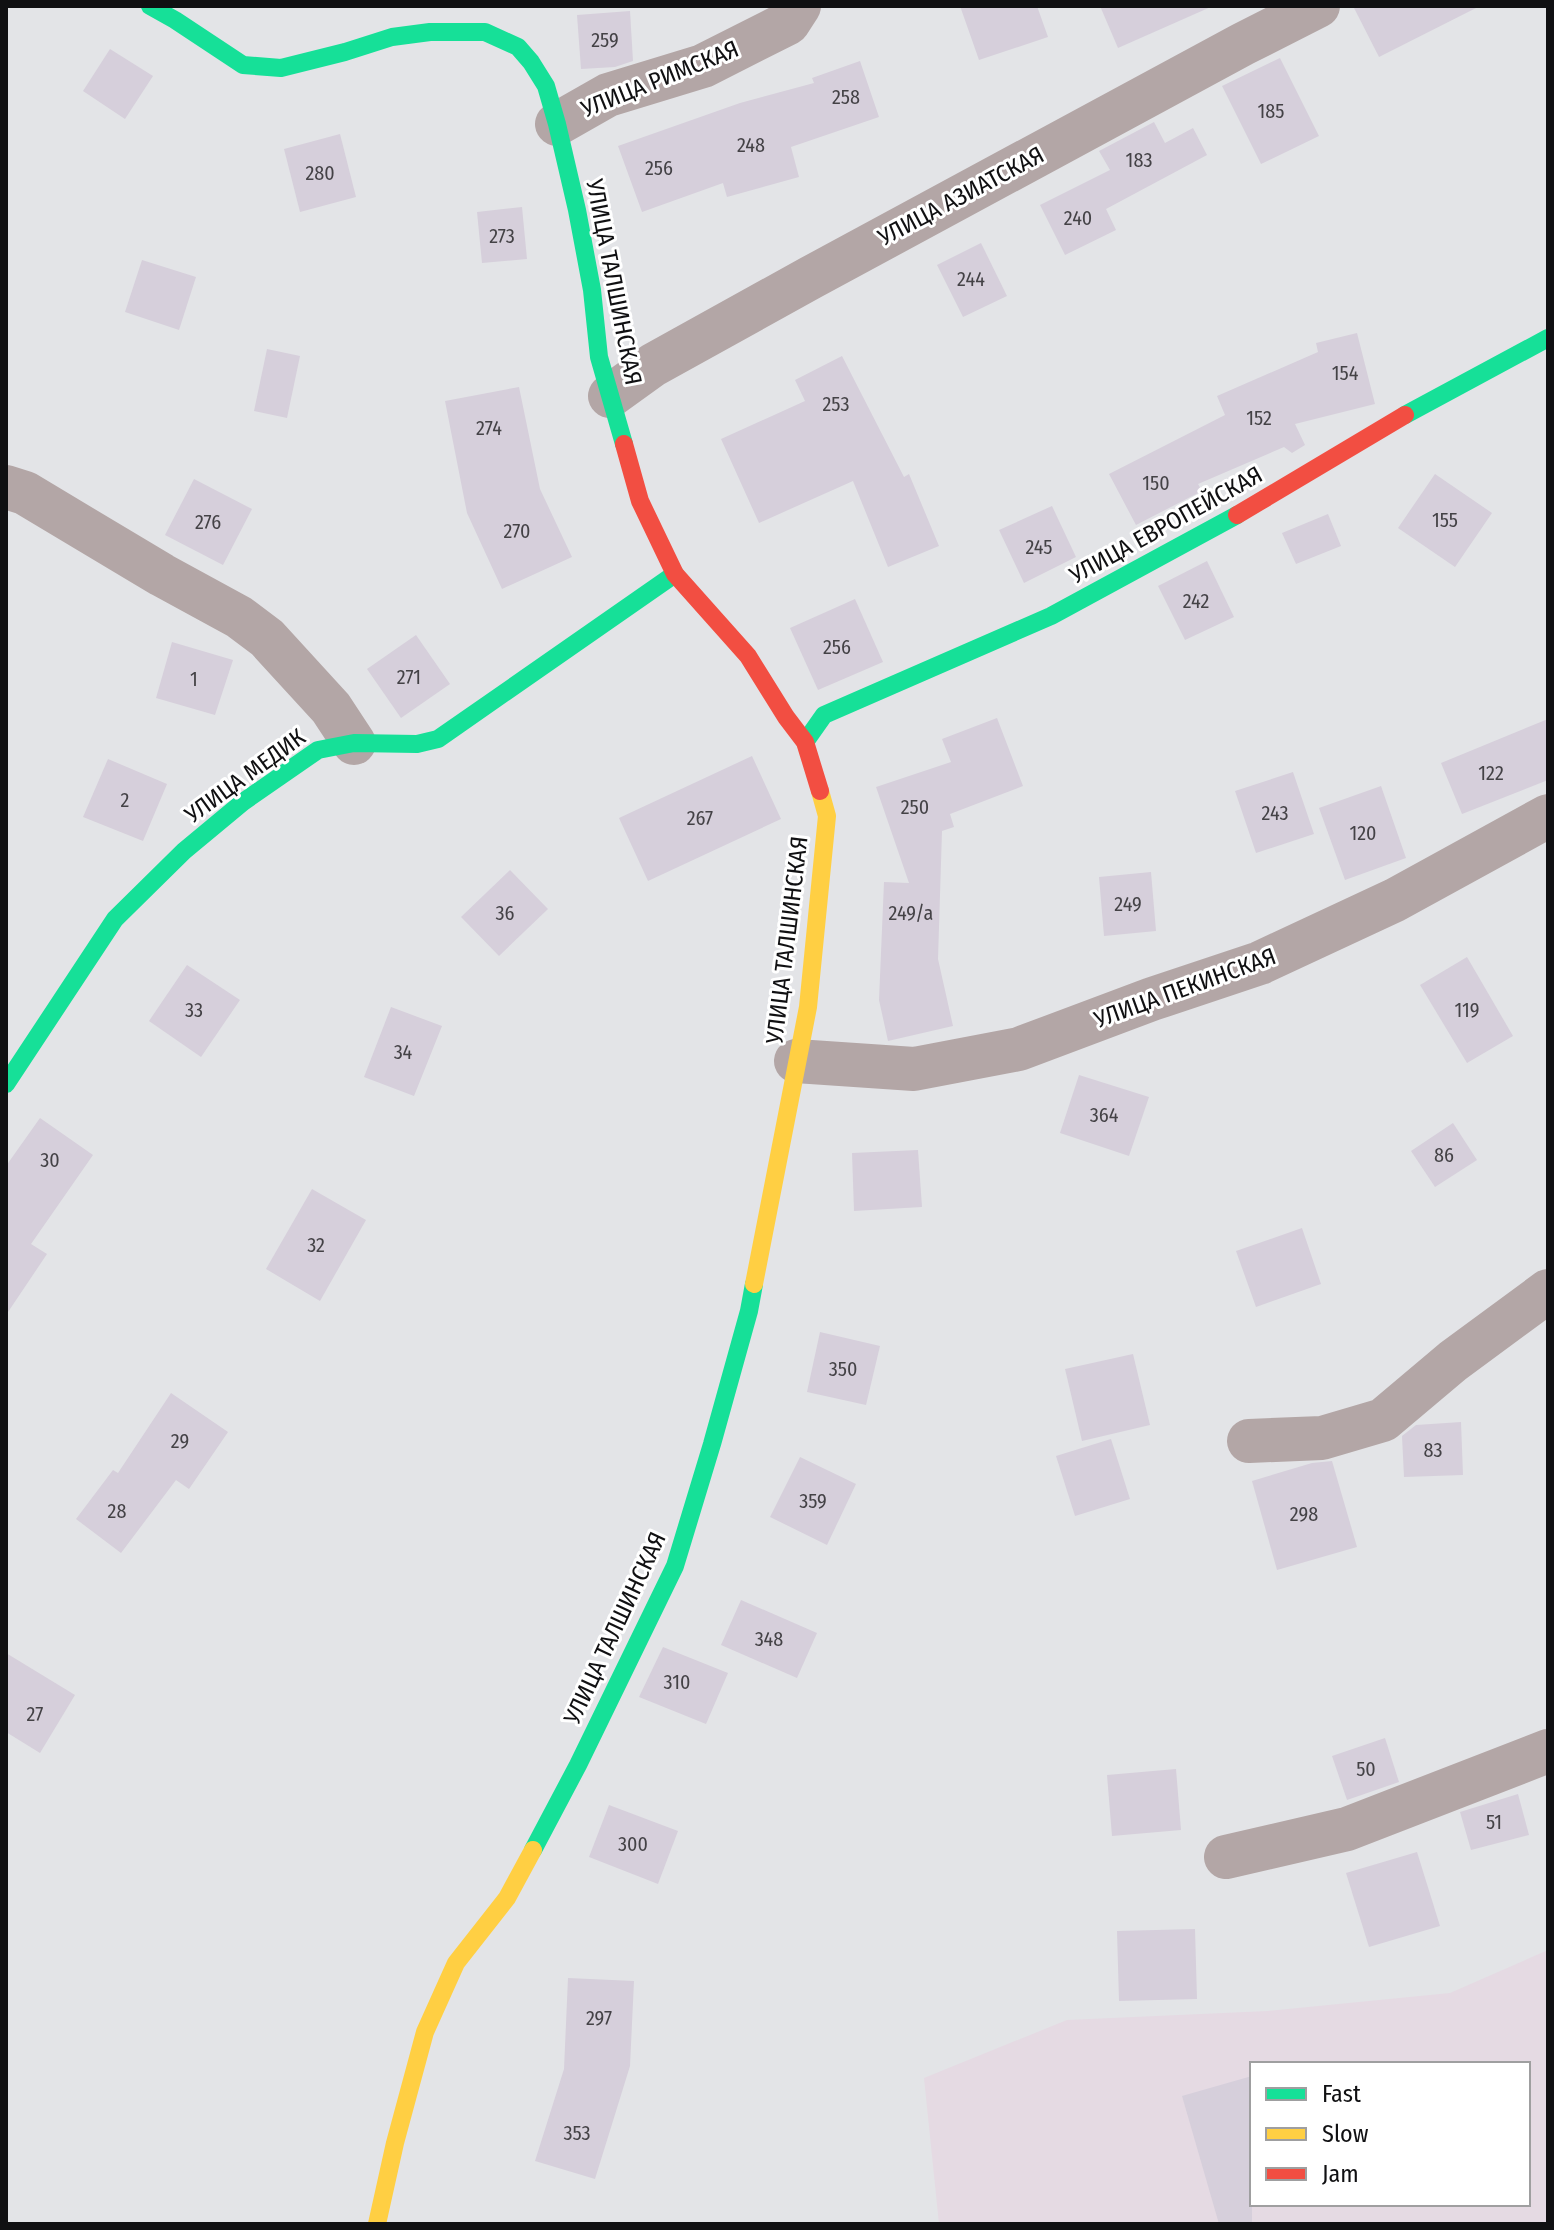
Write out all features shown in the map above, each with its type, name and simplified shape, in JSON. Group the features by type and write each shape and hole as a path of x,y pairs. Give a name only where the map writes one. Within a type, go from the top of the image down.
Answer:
{"street":[{"name":"УЛИЦА ТАЛШИНСКАЯ","path":"150,6 243,65 281,68 392,37 430,32 485,32 518,47 531,62 546,86 557,124 592,290 599,357 640,501 675,574 748,656 805,742 827,816 808,1007 749,1311 675,1566 578,1765 507,1898 456,1963 431,2018 399,2129 377,2224"},
{"name":"УЛИЦА РИМСКАЯ","path":"557,124 608,95 703,66 788,23 799,6"},
{"name":"УЛИЦА АЗИАТСКАЯ","path":"610,396 653,365 783,293 1318,6"},
{"name":"УЛИЦА ЕВРОПЕЙСКАЯ","path":"805,742 824,715 1051,616 1236,515 1415,409 1548,338"},
{"path":"6,487 25,493 239,617 267,638 289,661 331,708 354,743"},
{"name":"УЛИЦА МЕДИК","path":"6,1084 115,919 174,861 243,802 318,750 354,743 417,744 438,739 675,574"},
{"name":"УЛИЦА ПЕКИНСКАЯ","path":"796,1061 914,1069 1019,1049 1260,963 1395,900 1548,816"},
{"path":"1249,1441 1322,1438 1383,1420 1453,1361 1548,1291"},
{"path":"1226,1857 1347,1829 1548,1751"}],"shaded area":[{"path":"1548,1950 1548,2224 939,2224 924,2078 1067,2020 1268,2011 1450,1993"}],"building":[{"path":"960,6 1037,6 1048,37 979,60"},
{"path":"1100,6 1213,6 1118,48"},
{"path":"1353,6 1480,6 1379,57"},
{"path":"630,11 633,61 615,67 581,69 577,15"},
{"path":"110,49 153,76 125,119 83,91"},
{"path":"1280,58 1319,136 1261,164 1222,86"},
{"path":"860,61 879,117 791,147 799,177 727,197 723,183 642,212 618,146 740,103 814,83 812,78"},
{"path":"1154,122 1165,143 1193,128 1207,155 1106,209 1116,230 1065,255 1040,205 1110,170 1099,151"},
{"path":"340,134 356,197 300,212 284,149"},
{"path":"522,207 527,259 482,263 477,212"},
{"path":"981,243 1007,296 963,317 937,265"},
{"path":"142,260 196,277 179,330 125,312"},
{"path":"1357,333 1375,404 1295,424 1305,445 1292,453 1284,447 1198,484 1202,491 1136,525 1109,474 1225,415 1217,396 1318,352 1316,343"},
{"path":"267,349 300,356 287,418 254,411"},
{"path":"842,356 904,477 909,474 939,546 888,567 853,481 759,523 721,439 805,401 795,380"},
{"path":"519,387 540,489 572,557 502,589 467,513 445,401"},
{"path":"1435,474 1492,513 1455,567 1398,528"},
{"path":"194,479 252,509 223,565 165,535"},
{"path":"1052,506 1076,557 1024,583 999,530"},
{"path":"1328,514 1341,546 1296,564 1282,533"},
{"path":"1207,561 1234,617 1185,640 1158,586"},
{"path":"855,599 883,662 818,690 790,628"},
{"path":"416,635 450,684 401,718 367,669"},
{"path":"172,642 233,660 215,715 156,698"},
{"path":"997,718 1023,786 950,814 954,827 942,831 938,959 953,1026 888,1041 879,1000 884,882 909,883 876,787 951,762 942,739"},
{"path":"1548,719 1548,780 1462,814 1441,763"},
{"path":"752,756 781,819 648,881 619,818"},
{"path":"108,759 167,784 143,841 83,817"},
{"path":"1293,772 1314,834 1256,853 1235,791"},
{"path":"1381,786 1406,858 1345,880 1319,808"},
{"path":"510,870 548,909 499,956 461,917"},
{"path":"1151,872 1156,931 1104,936 1099,877"},
{"path":"1467,957 1513,1036 1467,1063 1420,985"},
{"path":"187,965 240,1000 201,1057 149,1021"},
{"path":"391,1007 442,1026 414,1096 364,1077"},
{"path":"1079,1075 1149,1097 1129,1156 1060,1133"},
{"path":"40,1118 93,1155 31,1244 47,1254 6,1315 6,1166"},
{"path":"1453,1123 1477,1160 1435,1187 1411,1151"},
{"path":"918,1150 922,1207 854,1211 852,1153"},
{"path":"312,1189 366,1220 320,1301 266,1269"},
{"path":"1302,1228 1321,1284 1256,1307 1236,1251"},
{"path":"820,1332 880,1346 866,1405 807,1392"},
{"path":"1133,1354 1150,1425 1082,1441 1065,1369"},
{"path":"171,1393 228,1432 189,1489 176,1480 121,1553 76,1519 113,1470 118,1473"},
{"path":"1461,1422 1463,1475 1404,1477 1402,1436 1416,1425"},
{"path":"1111,1439 1130,1499 1075,1516 1056,1456"},
{"path":"800,1457 856,1484 827,1545 770,1517"},
{"path":"1332,1461 1357,1547 1277,1570 1252,1481 1312,1463"},
{"path":"741,1600 817,1633 797,1678 721,1645"},
{"path":"663,1647 728,1673 706,1724 639,1697"},
{"path":"6,1653 75,1695 40,1753 6,1732"},
{"path":"1385,1738 1399,1782 1347,1800 1332,1756"},
{"path":"1176,1769 1181,1830 1112,1836 1107,1775"},
{"path":"1518,1794 1529,1835 1471,1850 1460,1812"},
{"path":"609,1805 678,1831 658,1884 589,1857"},
{"path":"1417,1852 1440,1926 1369,1947 1346,1873"},
{"path":"1195,1929 1197,1999 1119,2001 1117,1931"},
{"path":"568,1978 634,1981 630,2066 595,2179 535,2161 564,2069"},
{"path":"1250,2077 1252,2224 1219,2224 1182,2096"}],"traffic: fast":[{"path":"150,6 243,65 281,68 392,37 430,32 485,32 518,47 546,86 557,124 592,290 599,357 624,444"},
{"path":"1405,415 1548,338"},
{"path":"805,742 824,715 1051,616 1237,515"},
{"path":"6,1084 115,919 184,851 243,802 318,750 354,743 417,744 438,739 675,574"},
{"path":"533,1850 675,1566 712,1444 754,1284"}],"traffic: slow":[{"path":"754,1284 808,1007 827,816 820,791"},
{"path":"377,2224 425,2032 456,1963 507,1898 533,1850"}],"traffic: jam":[{"path":"1237,515 1405,415"},
{"path":"624,444 640,501 675,574 748,656 805,742 820,791"}]}
